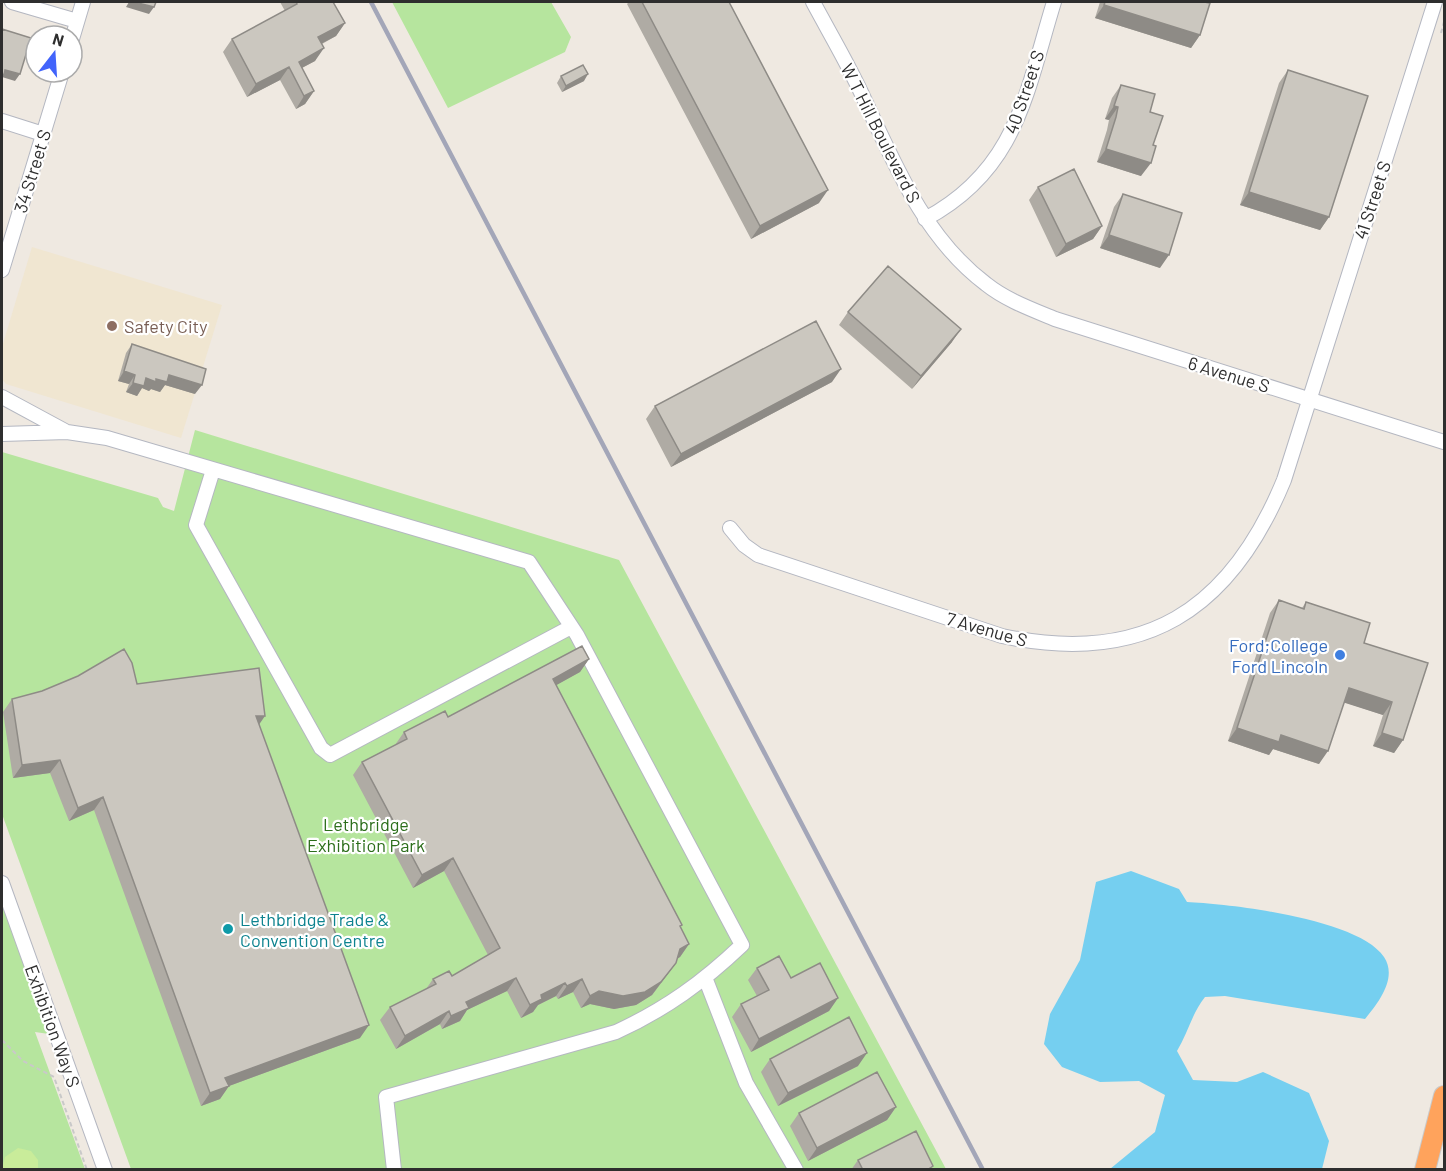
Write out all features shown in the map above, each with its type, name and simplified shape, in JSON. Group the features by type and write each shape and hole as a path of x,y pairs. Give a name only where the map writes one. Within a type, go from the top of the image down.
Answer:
{"highway":[{"path":"1425,1170 1444,1096"}],"street":[{"path":"12,2 77,21"},
{"path":"76,24 83,2"},
{"name":"W T Hill Boulevard S","path":"813,2 857,83 906,188 925,219 985,284 1015,302"},
{"name":"40 Street S","path":"925,219 952,204 972,187 1005,146 1018,119 1054,2"},
{"name":"41 Street S","path":"1310,399 1435,2"},
{"name":"34 Street S","path":"2,270 7,235 58,84"},
{"path":"2,121 43,134"},
{"name":"6 Avenue S","path":"1015,302 1090,331 1444,442"},
{"path":"2,397 67,432"},
{"name":"7 Avenue S","path":"730,528 744,545 758,555 1002,636 1041,644 1096,644 1122,639 1160,625 1193,607 1217,588 1238,565 1260,533 1273,507 1310,399"},
{"path":"2,434 67,432 107,438 529,562 572,627 742,945 706,980 646,1018 616,1032 386,1097 394,1170"},
{"path":"213,470 196,525 321,748 330,755 572,627"},
{"name":"Exhibition Way S","path":"2,883 105,1170"},
{"path":"706,980 746,1083 796,1170"}],"path":[{"path":"1441,33 1444,22"},
{"path":"2,1040 23,1062 54,1077 87,1170"}],"shaded area":[{"name":"Safety City","path":"32,247 222,305 181,438 6,384 2,379 2,347"}],"green space":[{"path":"392,2 551,2 571,37 565,52 448,108"},
{"name":"Lethbridge Exhibition Park","path":"195,430 619,560 946,1169 131,1169 2,814 2,452 158,498 163,507 174,511"},
{"path":"2,883 56,1035 35,1032 85,1169 2,1169"},
{"path":"18,1148 31,1151 38,1160 38,1169 2,1169 5,1157"}],"water":[{"path":"1131,871 1179,889 1187,902 1263,910 1323,923 1370,944 1384,957 1388,965 1388,982 1365,1019 1225,996 1205,997 1177,1051 1193,1080 1237,1082 1263,1072 1309,1093 1329,1141 1322,1169 1110,1169 1155,1132 1165,1095 1139,1081 1100,1082 1062,1067 1044,1044 1050,1014 1080,960 1096,882"}],"building":[{"path":"134,2 156,2 154,7"},
{"path":"296,2 333,2 345,23 318,37 324,48 299,62 314,91 304,96 289,67 256,84 232,39 297,4"},
{"path":"642,2 729,2 828,190 760,226"},
{"path":"1105,2 1210,3 1200,35 1104,5"},
{"path":"2,29 24,36 24,61 20,74 5,70 4,75 2,74"},
{"path":"583,65 588,74 566,86 561,76"},
{"path":"1288,70 1368,96 1329,217 1249,192"},
{"path":"1121,85 1155,94 1150,112 1163,116 1153,145 1156,146 1151,163 1106,149 1116,117 1118,107 1114,106"},
{"path":"1074,169 1102,226 1066,244 1038,187"},
{"path":"1123,194 1182,213 1169,255 1109,235"},
{"path":"888,266 961,329 921,376 848,312"},
{"path":"816,321 841,369 681,454 655,406"},
{"path":"132,344 206,369 202,385 169,375 167,382 156,379 156,382 146,378 144,386 133,383 135,375 124,371"},
{"path":"1279,600 1304,609 1306,602 1370,623 1364,643 1428,663 1403,740 1382,733 1392,702 1349,688 1328,751 1281,735 1279,742 1237,728"},
{"path":"582,646 589,659 553,679 682,925 680,926 689,944 680,949 676,963 661,982 645,992 623,996 599,991 590,996 582,979 567,986 565,983 541,995 542,999 530,1005 516,978 466,1002 469,1008 451,1016 449,1011 405,1036 390,1007 436,984 433,979 449,971 452,976 500,948 453,858 422,875 362,762 407,739 404,732 445,711 448,717"},
{"name":"Lethbridge Trade & Convention Centre","path":"124,649 132,663 137,684 259,668 265,716 256,716 369,1025 225,1078 229,1086 210,1093 103,797 78,808 60,760 22,765 12,699 42,691 78,676"},
{"path":"779,956 791,978 820,963 838,998 759,1039 741,1004 769,990 757,968"},
{"path":"849,1017 867,1053 788,1093 770,1059"},
{"path":"877,1072 896,1107 817,1148 799,1113"},
{"path":"916,1131 933,1166 927,1170 863,1170 858,1160"}],"railway":[{"path":"371,2 983,1170"}],"place":[{"name":"Safety City","path":"112,326"},
{"name":"Ford;College Ford Lincoln","path":"1340,655"},
{"name":"Lethbridge Trade & Convention Centre","path":"228,929"}]}
